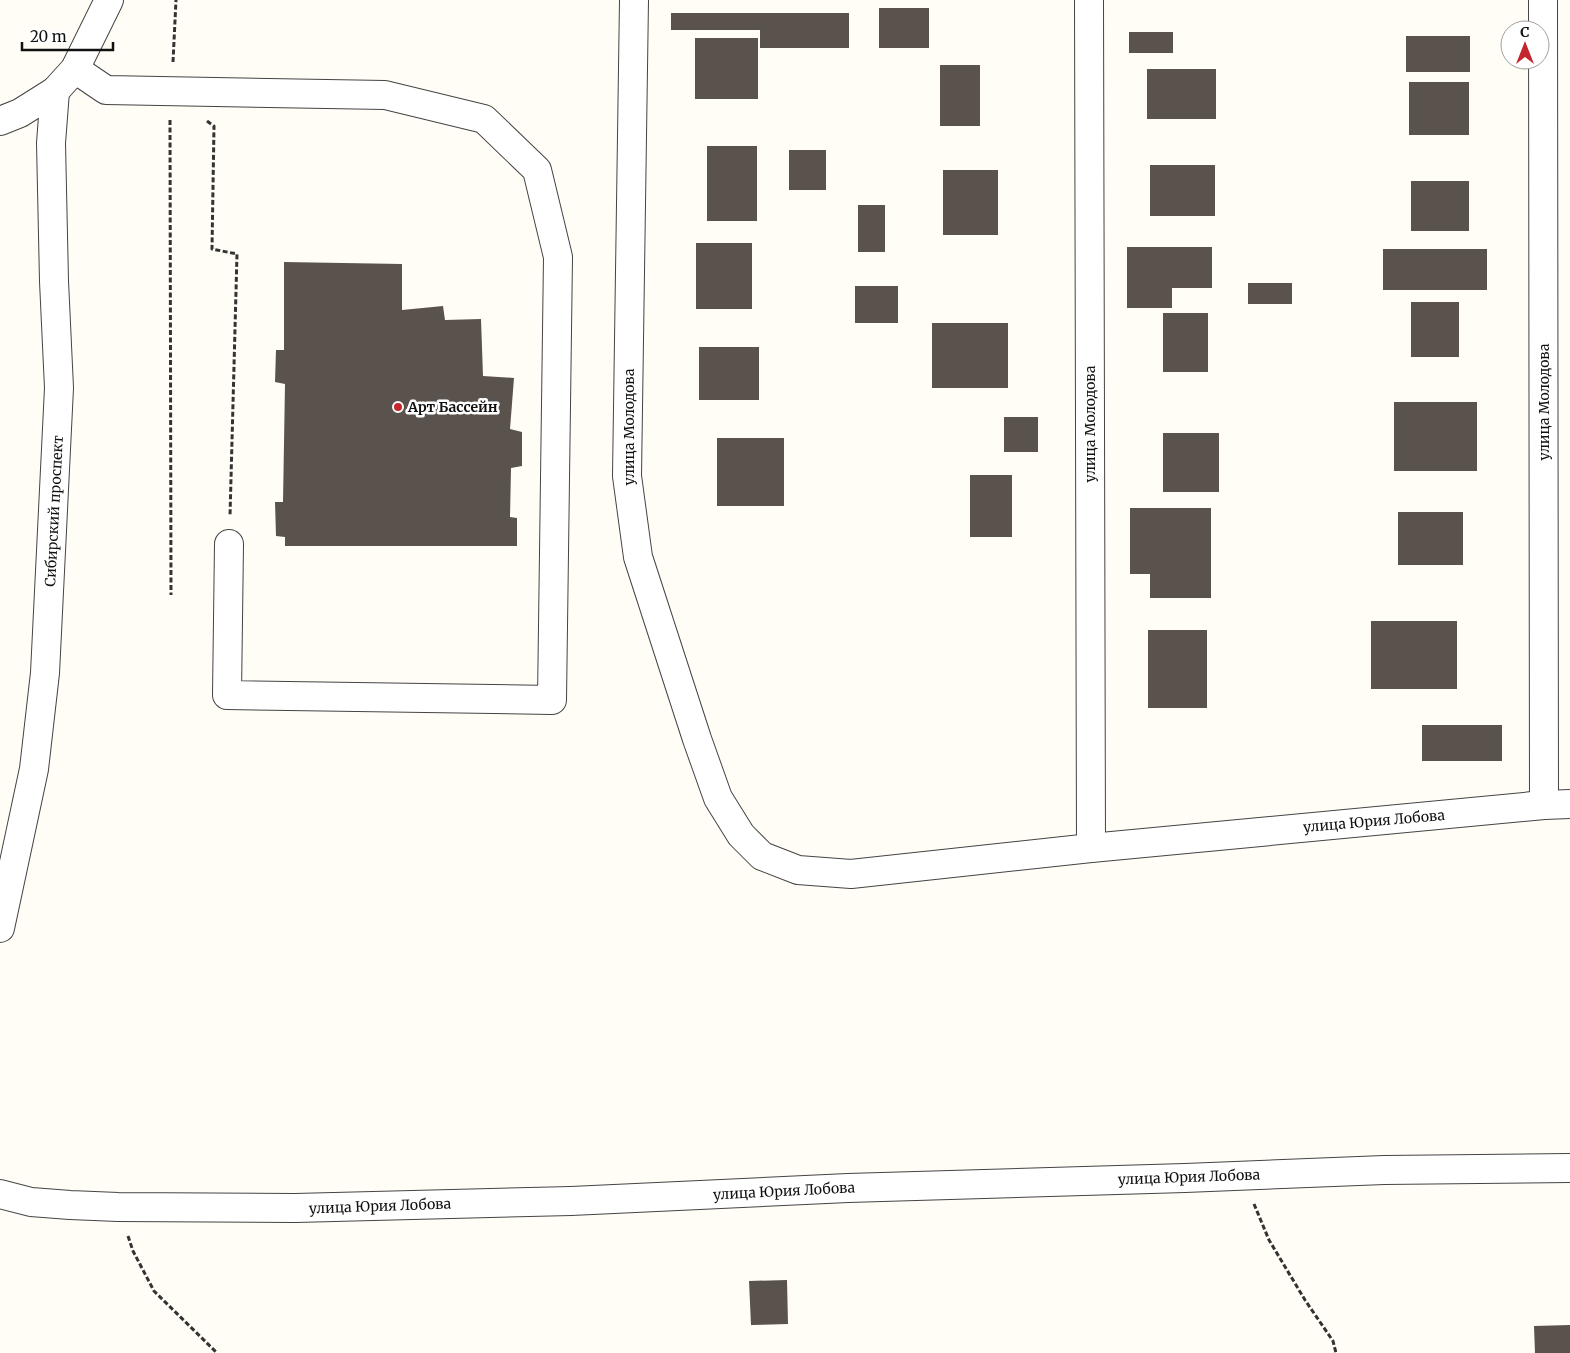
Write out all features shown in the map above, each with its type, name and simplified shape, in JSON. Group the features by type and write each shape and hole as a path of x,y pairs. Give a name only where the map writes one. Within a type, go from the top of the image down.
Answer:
{"street":[{"path":"0,121 20,113 55,91 75,69 109,0"},
{"name":"улица Молодова","path":"634,0 627,476 638,557 718,798 741,835 762,856"},
{"name":"улица Молодова","path":"1089,0 1091,848"},
{"name":"улица Молодова","path":"1543,0 1557,804"},
{"path":"75,69 106,90 384,95 484,119 537,170 558,257 552,700 227,695 229,544"},
{"name":"Сибирский проспект","path":"0,925 34,769 45,673 59,397 51,143 55,91"},
{"name":"улица Юрия Лобова","path":"762,856 798,870 851,874 1091,848 1557,804"},
{"name":"улица Юрия Лобова","path":"0,1194 31,1202 118,1207 295,1208 571,1201 848,1188 1384,1170 1570,1168"}],"path":[{"path":"171,595 170,113 176,0"},
{"path":"203,118 214,126 212,249 237,254 229,544"},
{"path":"1243,1176 1269,1240 1332,1341 1336,1353"},
{"path":"118,1207 133,1251 154,1291 217,1353"}],"building":[{"path":"879,8 929,8 929,48 879,48"},
{"path":"671,13 849,13 849,48 760,48 760,30 671,30"},
{"path":"1129,32 1173,32 1173,53 1129,53"},
{"path":"1406,36 1470,36 1470,72 1406,72"},
{"path":"695,38 758,38 758,99 695,99"},
{"path":"940,65 980,65 980,126 940,126"},
{"path":"1147,69 1216,69 1216,119 1147,119"},
{"path":"1409,82 1469,82 1469,135 1409,135"},
{"path":"707,146 757,146 757,221 707,221"},
{"path":"789,150 826,150 826,190 789,190"},
{"path":"1150,165 1215,165 1215,216 1150,216"},
{"path":"943,170 998,170 998,235 943,235"},
{"path":"1411,181 1469,181 1469,231 1411,231"},
{"path":"858,205 885,205 885,252 858,252"},
{"path":"696,243 752,243 752,309 696,309"},
{"path":"1127,247 1212,247 1212,288 1172,288 1172,308 1127,308"},
{"path":"1383,249 1487,249 1487,290 1383,290"},
{"name":"Арт Бассейн","path":"284,262 402,264 402,310 443,306 445,320 481,319 483,376 514,378 510,429 522,432 522,466 511,468 510,517 517,518 517,546 285,546 285,537 276,536 275,502 283,502 285,384 275,382 276,350 284,350"},
{"path":"1248,283 1292,283 1292,304 1248,304"},
{"path":"855,286 898,286 898,323 855,323"},
{"path":"1411,302 1459,302 1459,357 1411,357"},
{"path":"1163,313 1208,313 1208,372 1163,372"},
{"path":"932,323 1008,323 1008,388 932,388"},
{"path":"699,347 759,347 759,400 699,400"},
{"path":"1394,402 1477,402 1477,471 1394,471"},
{"path":"1004,417 1038,417 1038,452 1004,452"},
{"path":"1163,433 1219,433 1219,492 1163,492"},
{"path":"717,438 784,438 784,506 717,506"},
{"path":"970,475 1012,475 1012,537 970,537"},
{"path":"1130,508 1211,508 1211,598 1150,598 1150,574 1130,574"},
{"path":"1398,512 1463,512 1463,565 1398,565"},
{"path":"1371,621 1457,621 1457,689 1371,689"},
{"path":"1148,630 1207,630 1207,708 1148,708"},
{"path":"1422,725 1502,725 1502,761 1422,761"},
{"path":"787,1280 788,1324 751,1325 749,1281"},
{"path":"1570,1325 1570,1353 1535,1353 1534,1326"}],"place":[{"name":"Арт Бассейн","path":"398,407"}]}
